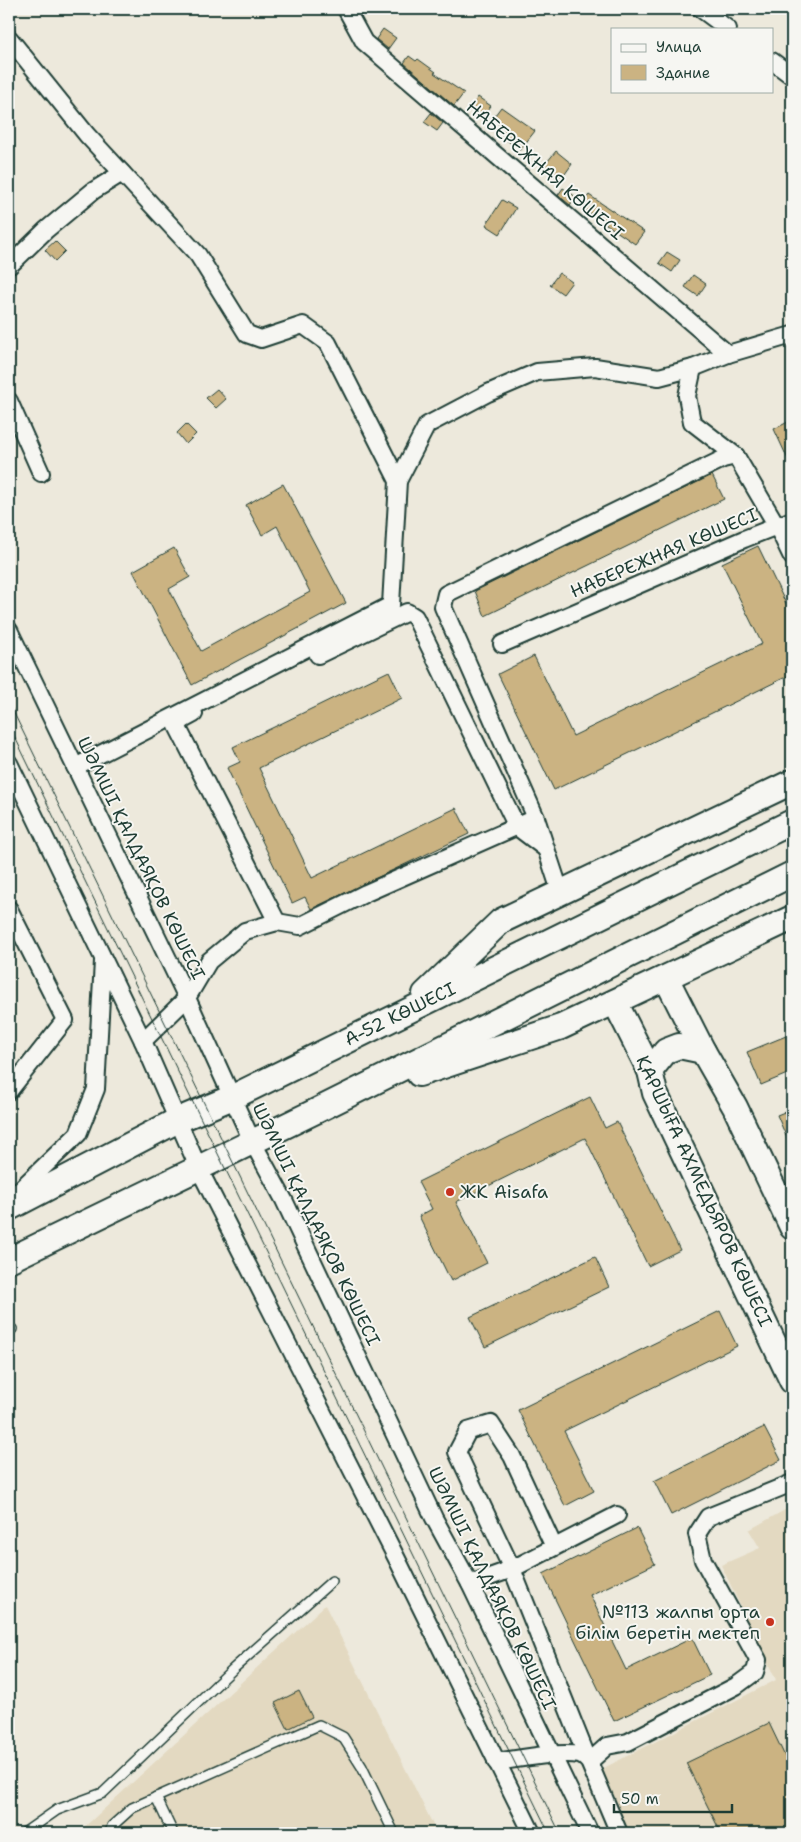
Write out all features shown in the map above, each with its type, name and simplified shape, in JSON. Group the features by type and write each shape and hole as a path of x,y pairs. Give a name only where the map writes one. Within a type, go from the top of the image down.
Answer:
{"main road":[{"path":"409,1009 501,921 560,891 792,782"},
{"name":"А-52 КӨШЕСІ","path":"9,1208 178,1120 233,1097 792,822"},
{"path":"9,1260 316,1111 792,874"},
{"path":"316,1111 458,1060 562,1028 792,918"},
{"path":"666,978 703,1051 736,1107 792,1227"},
{"name":"ҚАРШЫҒА АХМЕДЬЯРОВ КӨШЕСІ","path":"615,1002 650,1071 655,1093 792,1381"},
{"path":"650,1071 666,1052 679,1046 703,1051"}],"street":[{"name":"НАБЕРЕЖНАЯ КӨШЕСІ","path":"346,9 364,42 728,354"},
{"path":"701,9 727,28"},
{"path":"9,38 87,136 198,255 247,334 262,339 303,325 328,343 398,481"},
{"path":"774,62 792,76"},
{"path":"9,266 46,230 93,191 122,174"},
{"path":"75,767 391,606 398,481 427,425 488,393 538,372 595,367 659,377 693,368 728,354 792,335"},
{"name":"НАБЕРЕЖНАЯ КӨШЕСІ","path":"502,644 777,526 736,456 692,422 687,396 693,368"},
{"path":"9,401 41,473"},
{"path":"560,891 536,818 443,607 446,594 723,458 736,456"},
{"path":"792,520 777,526 792,557"},
{"path":"277,922 177,726 183,720 407,612 415,617 517,827 546,848"},
{"name":"ШӘМШІ ҚАЛДАЯҚОВ КӨШЕСІ","path":"9,630 187,998 252,1141 284,1200 434,1518 470,1584 590,1833"},
{"path":"9,763 14,788 103,958 143,1041 198,1167 392,1550 532,1833"},
{"path":"143,1041 187,998 209,961 245,931 277,922 300,926 366,893 491,836 536,818"},
{"path":"9,909 65,1020 9,1090"},
{"path":"9,1200 78,1134 96,1089 103,958"},
{"path":"554,1547 512,1456 491,1424 468,1431 457,1452 512,1569 619,1833"},
{"path":"589,1762 607,1746 628,1742 736,1686 756,1672 758,1660 703,1560 698,1534 708,1517 792,1483"},
{"path":"470,1584 512,1569 617,1516"},
{"path":"496,1762 553,1755 578,1755 584,1757 589,1762"}],"lane":[{"path":"24,1833 58,1810 103,1793 233,1669 332,1581"},
{"path":"110,1833 112,1826 132,1808 319,1725 343,1737 362,1767 394,1833"},
{"path":"156,1797 173,1833"}],"shaded area":[{"name":"№113 жалпы орта білім беретін мектеп","path":"792,1506 792,1833 630,1833 598,1771 776,1680 721,1565 760,1548 749,1530"},
{"path":"325,1605 437,1833 78,1833"}],"building":[{"path":"383,29 396,38 388,49 376,39"},
{"path":"409,56 416,61 418,59 436,72 434,73 464,93 454,106 404,63"},
{"path":"478,97 491,106 482,117 470,109"},
{"path":"501,107 535,131 520,150 500,135 505,128 492,119"},
{"path":"431,113 443,123 437,131 424,122"},
{"path":"556,151 572,164 560,181 543,167"},
{"path":"563,188 576,197 570,205 558,195"},
{"path":"589,195 644,232 635,244 580,206"},
{"path":"502,200 516,208 500,234 486,225"},
{"path":"55,241 65,251 55,261 45,250"},
{"path":"667,252 680,260 672,272 659,263"},
{"path":"559,273 572,282 563,294 550,285"},
{"path":"693,275 706,284 698,296 685,287"},
{"path":"217,389 226,399 216,408 206,398"},
{"path":"792,420 792,468 774,429"},
{"path":"186,424 196,434 186,444 177,433"},
{"path":"712,475 724,499 485,616 475,591"},
{"path":"283,484 346,603 192,685 133,571 174,548 190,577 169,589 201,651 310,592 277,526 262,535 246,505"},
{"path":"758,546 792,616 792,674 554,790 498,674 534,656 573,736 762,644 722,563"},
{"path":"389,671 402,698 259,768 312,878 456,808 469,834 311,909 305,897 292,903 227,768 240,762 233,747"},
{"path":"786,1036 792,1051 792,1072 761,1085 747,1052"},
{"name":"ЖК Aisafa","path":"590,1097 605,1128 617,1122 680,1250 648,1266 585,1138 456,1202 487,1263 451,1281 419,1216 432,1209 418,1182"},
{"path":"792,1109 792,1150 777,1115"},
{"path":"595,1257 609,1287 485,1347 470,1317"},
{"path":"720,1311 737,1346 564,1431 594,1491 565,1506 518,1410"},
{"path":"764,1427 781,1460 671,1515 654,1481"},
{"path":"637,1528 655,1564 590,1595 626,1670 692,1638 710,1675 614,1721 543,1574"},
{"path":"299,1691 312,1717 288,1729 275,1703"},
{"path":"769,1723 792,1771 792,1833 721,1833 686,1763"}],"tram line":[{"path":"9,703 560,1833"},
{"path":"9,725 549,1833"}],"place":[{"name":"ЖК Aisafa","path":"450,1192"},
{"name":"№113 жалпы орта білім беретін мектеп","path":"770,1622"}]}
